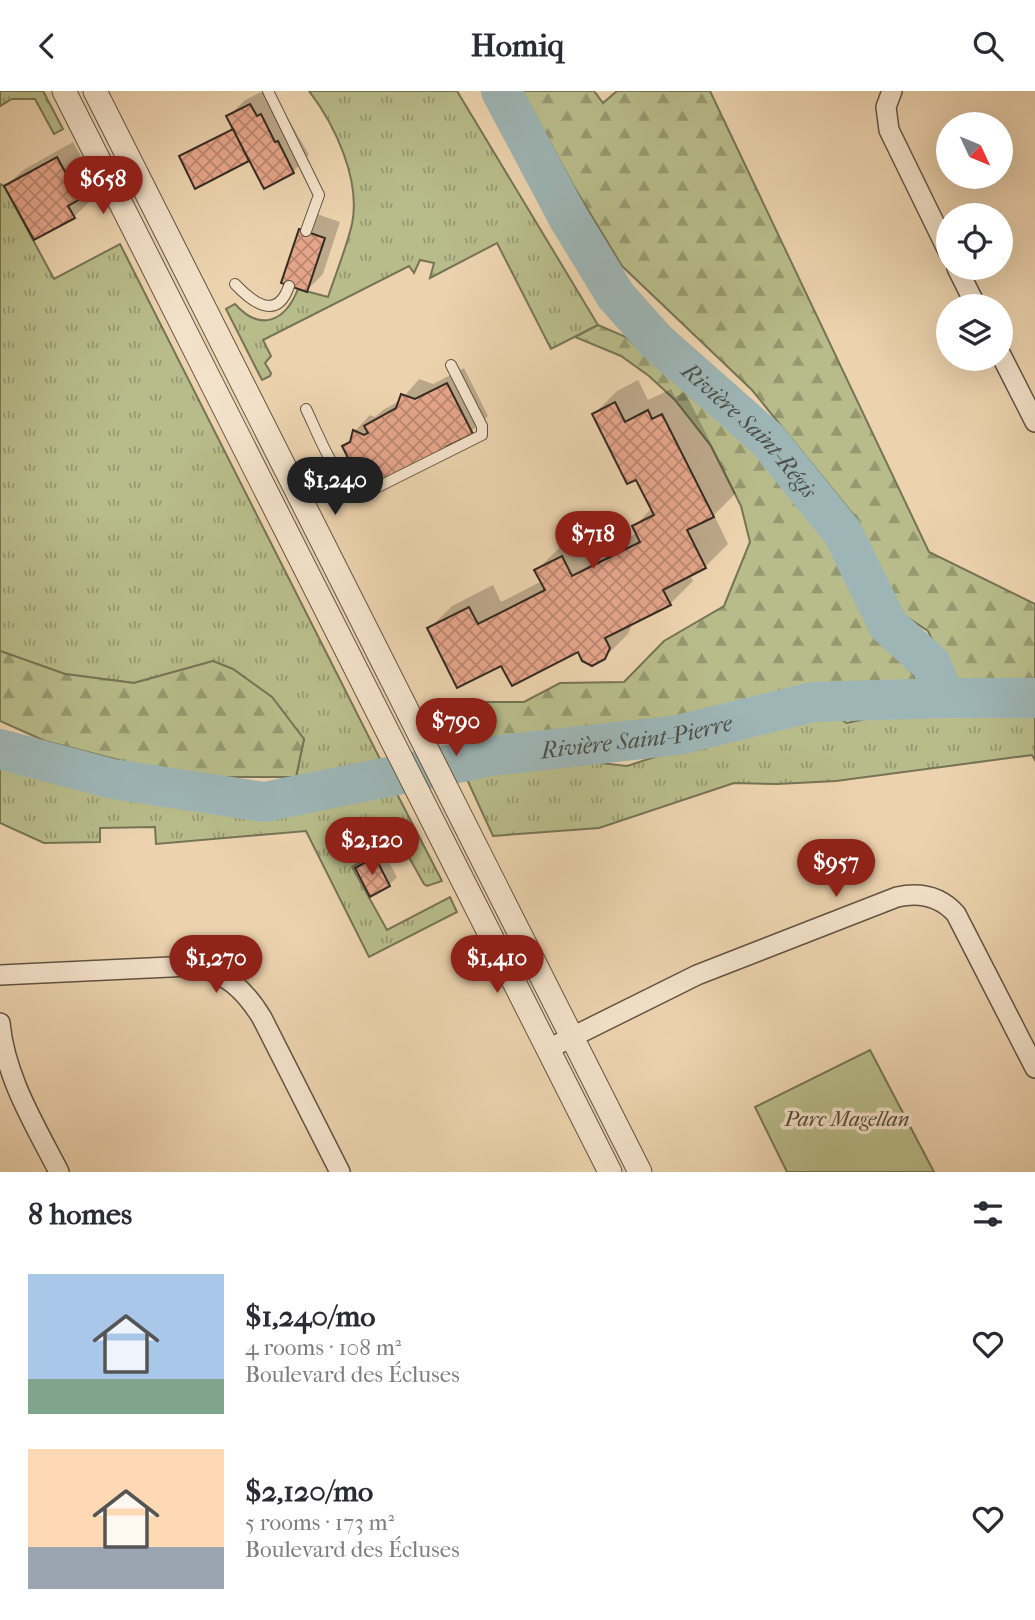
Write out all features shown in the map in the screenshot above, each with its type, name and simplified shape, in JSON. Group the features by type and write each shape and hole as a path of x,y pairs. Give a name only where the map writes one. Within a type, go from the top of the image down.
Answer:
{"street":[{"path":"64,91 610,1172"},
{"path":"95,91 640,1172"},
{"path":"889,99 887,123 892,140 936,227"},
{"path":"1009,371 1035,422"},
{"path":"548,1049 697,975 897,897 916,894 944,902 956,914 1035,1067"},
{"path":"0,975 191,966 210,969 227,978 243,991 256,1007 340,1172"},
{"path":"0,1023 11,1075 59,1172"}],"lane":[{"path":"268,91 318,195 306,231"},
{"path":"235,284 255,302 271,307 282,300 289,286"},
{"path":"306,409 341,478 355,492 364,494 482,435 482,426 451,365"}],"green space":[{"path":"0,91 43,91 63,129 54,134 35,99 12,99 0,106"},
{"path":"309,91 457,91 598,325 551,349 497,243 430,278 434,263 420,260 414,273 409,266 263,340 271,356 265,363 271,373 262,380 226,309 235,304 254,318 271,319 286,309 298,289 328,297 352,224 353,189 344,154 328,120"},
{"path":"522,91 594,91 603,103 617,91 710,91 929,552 1035,604 1035,683 952,683 928,631 899,612 856,518 752,390 622,266 573,185"},
{"path":"0,184 4,186 54,279 120,244 384,767 347,774 296,777 304,739 213,661 134,683 65,674 0,651"},
{"path":"598,325 626,337 753,449 806,504 831,544 871,626 914,675 917,682 915,694 790,697 750,705 700,722 449,742 431,712 481,702 524,702 560,683 624,682 664,641 724,606 750,542 741,506 711,446 675,400 649,376 621,356 575,337"},
{"path":"0,651 65,674 134,683 213,661 233,669 272,697 304,739 296,777 214,777 130,763 45,741 0,721"},
{"path":"1035,708 1035,760 1032,755 836,781 734,783 599,828 493,836 465,775 536,760 573,760 627,766 741,729 777,724 808,710 823,709 847,723 907,710 953,712"},
{"path":"0,752 56,770 142,792 200,800 271,804 396,792 442,881 427,886 424,884 400,841 352,867 387,930 450,897 457,912 369,957 306,831 156,844 155,827 100,828 100,842 44,843 0,823"},
{"name":"Parc Magellan","path":"870,1050 934,1172 787,1172 755,1107"}],"building":[{"path":"250,104 257,116 261,114 294,173 264,189 226,116"},
{"path":"233,129 249,161 195,189 179,156"},
{"path":"57,157 80,199 68,206 75,218 34,240 4,186"},
{"path":"299,229 325,238 307,292 281,283"},
{"path":"447,383 473,434 446,447 449,453 364,490 342,446 350,442 353,430 364,435 368,433 364,426 396,408 401,394 415,399"},
{"path":"615,402 625,422 648,410 652,419 662,414 714,517 687,530 706,568 663,590 671,605 605,638 610,648 605,659 592,666 582,661 578,652 512,686 501,666 457,688 427,628 469,607 478,624 545,590 534,570 562,556 572,576 640,542 632,526 654,515 636,480 627,484 592,414"},
{"path":"375,857 390,886 370,897 355,868"}],"waterway":[{"name":"Rivière Saint-Régis","path":"501,91 569,219 616,296 656,341 768,440 843,533 888,625 931,664 945,698 1035,698"},
{"name":"Rivière Saint-Pierre","path":"0,749 113,779 264,802 492,756 678,735 813,702 945,698"}]}
